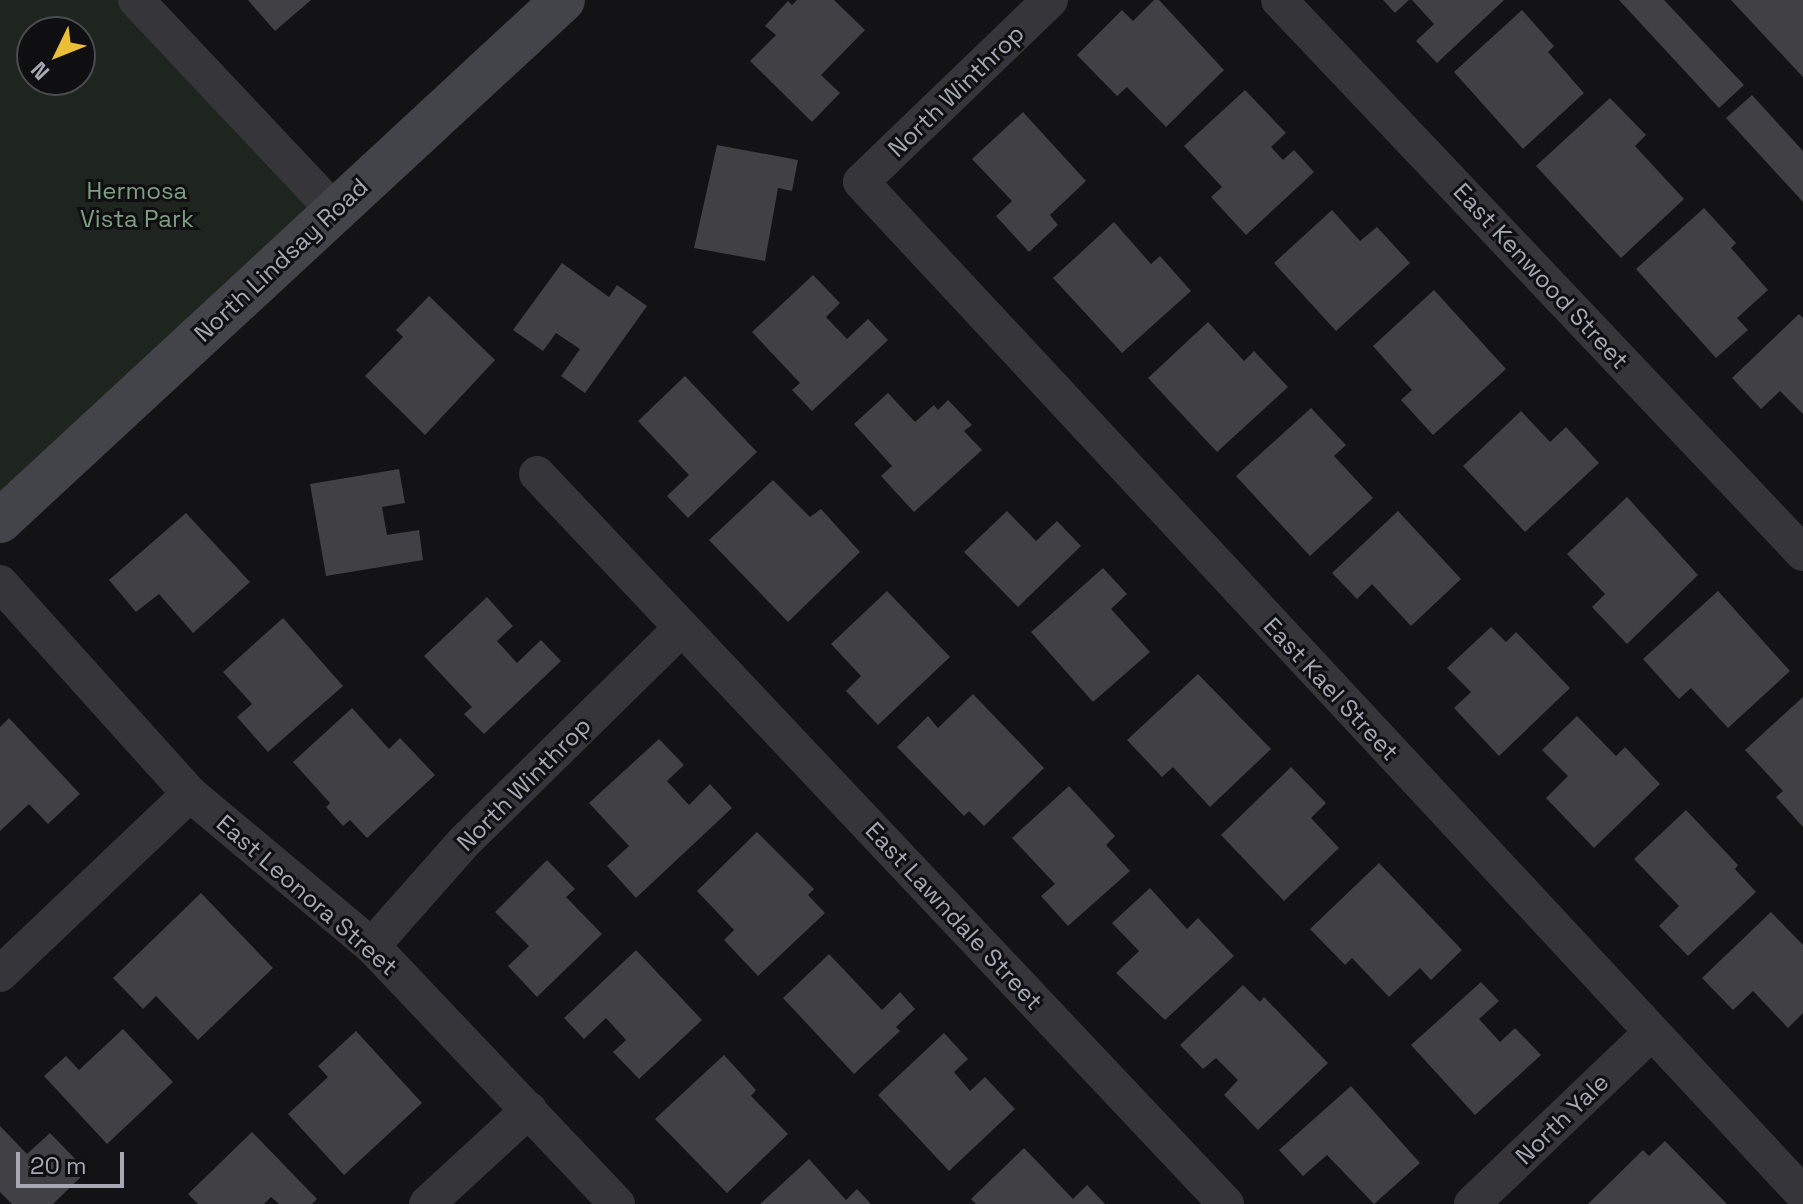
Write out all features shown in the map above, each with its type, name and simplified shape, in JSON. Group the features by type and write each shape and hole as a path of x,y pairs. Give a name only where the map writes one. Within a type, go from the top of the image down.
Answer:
{"main road":[{"name":"North Lindsay Road","path":"0,521 563,0"}],"street":[{"path":"136,0 334,210"},
{"name":"North Winthrop","path":"861,182 1050,0"},
{"name":"East Kenwood Street","path":"1279,0 1803,553"},
{"name":"East Kael Street","path":"861,182 1803,1194"},
{"name":"East Lawndale Street","path":"537,474 1226,1204"},
{"name":"East Leonora Street","path":"0,583 190,794 372,946 617,1204"},
{"name":"North Winthrop","path":"372,946 464,842 681,629"},
{"path":"0,974 190,794"},
{"name":"North Yale","path":"1472,1204 1651,1033"},
{"path":"427,1204 529,1110"}],"green space":[{"name":"Hermosa Vista Park","path":"0,0 136,0 334,210 0,521"}],"building":[{"path":"248,0 311,0 275,31"},
{"path":"797,0 834,0 865,30 821,75 840,93 812,122 750,61 776,35 765,26 788,1 792,5"},
{"path":"1154,0 1159,0 1224,70 1166,127 1127,87 1117,96 1077,55 1122,10 1133,21"},
{"path":"1383,0 1409,0 1395,13"},
{"path":"1412,0 1504,0 1437,63 1416,41 1434,24"},
{"path":"1619,0 1664,0 1744,85 1719,108"},
{"path":"1731,0 1803,0 1803,77"},
{"path":"1522,10 1554,46 1548,52 1584,93 1523,149 1454,72"},
{"path":"1245,90 1286,133 1271,147 1283,160 1294,150 1314,172 1246,235 1211,197 1222,187 1184,146"},
{"path":"1752,95 1803,151 1803,202 1726,118"},
{"path":"1610,98 1646,135 1635,146 1684,199 1621,258 1536,166"},
{"path":"1023,112 1086,181 1050,215 1058,225 1029,252 996,216 1012,201 972,159"},
{"path":"717,145 798,160 792,191 778,188 765,261 694,248"},
{"path":"1704,208 1736,243 1731,248 1768,290 1737,318 1748,330 1716,358 1636,269"},
{"path":"1332,210 1360,241 1377,227 1410,263 1336,331 1274,263"},
{"path":"1114,222 1151,264 1160,256 1191,291 1122,353 1053,278"},
{"path":"562,263 609,297 617,285 647,306 585,393 561,376 580,349 556,333 543,351 513,330"},
{"path":"813,275 840,303 826,317 847,339 868,319 888,340 812,411 792,390 800,383 752,332"},
{"path":"1434,290 1506,369 1433,435 1401,400 1412,390 1373,346"},
{"path":"429,296 495,360 425,435 365,376 403,337 396,330"},
{"path":"1799,314 1803,318 1803,414 1780,391 1761,409 1732,378"},
{"path":"1208,322 1244,361 1254,351 1288,387 1217,452 1148,378"},
{"path":"685,376 757,452 688,518 667,496 689,475 638,421"},
{"path":"888,393 915,422 934,405 938,410 948,400 972,425 964,431 982,450 914,512 881,476 892,466 854,424"},
{"path":"1311,408 1346,445 1334,456 1373,498 1310,556 1236,476"},
{"path":"1521,411 1550,442 1566,427 1599,463 1525,532 1463,466"},
{"path":"399,469 405,503 382,507 387,535 419,530 423,560 326,576 310,484"},
{"path":"773,480 810,517 821,509 860,552 788,622 709,540"},
{"path":"1627,497 1698,575 1627,644 1592,607 1605,594 1567,554"},
{"path":"1007,511 1036,541 1057,521 1081,546 1018,607 964,552"},
{"path":"1398,511 1461,579 1411,626 1372,584 1357,599 1332,573"},
{"path":"186,513 250,582 193,633 159,594 136,612 109,580"},
{"path":"1103,568 1127,594 1111,609 1150,652 1093,702 1031,632"},
{"path":"887,591 950,657 878,725 846,691 861,676 831,644"},
{"path":"1718,591 1790,671 1728,728 1691,688 1679,699 1643,659"},
{"path":"487,597 513,626 497,641 517,663 541,640 561,661 484,734 464,714 472,707 424,656"},
{"path":"283,618 343,686 268,752 237,717 252,704 223,672"},
{"path":"1491,627 1506,642 1516,632 1570,688 1499,756 1454,708 1471,692 1447,668"},
{"path":"1198,674 1271,749 1210,807 1173,767 1162,777 1127,740"},
{"path":"973,694 1044,768 984,826 969,811 964,816 897,747 928,716 938,728"},
{"path":"1803,697 1803,827 1776,797 1783,791 1745,750"},
{"path":"352,708 389,749 400,738 435,775 367,838 350,820 343,826 326,807 330,803 293,762"},
{"path":"1577,716 1616,756 1625,747 1660,784 1594,848 1546,798 1568,776 1542,750"},
{"path":"9,718 80,794 48,824 29,804 0,831 0,727"},
{"path":"659,739 684,765 667,781 689,805 710,784 732,808 636,898 607,866 629,846 589,803"},
{"path":"1291,767 1326,803 1311,818 1339,848 1284,901 1221,835"},
{"path":"1069,786 1115,836 1106,845 1130,871 1068,926 1041,896 1055,884 1012,838"},
{"path":"1686,810 1738,865 1735,869 1756,892 1688,956 1659,926 1679,906 1634,859"},
{"path":"757,832 814,889 808,895 825,913 758,976 724,940 734,930 697,891"},
{"path":"547,860 575,889 566,897 602,934 537,997 508,966 529,946 495,912"},
{"path":"1379,863 1462,950 1431,980 1420,968 1389,997 1352,958 1345,965 1310,929"},
{"path":"1150,888 1187,929 1198,918 1234,956 1165,1020 1116,973 1139,951 1112,923"},
{"path":"201,893 273,968 198,1040 156,996 143,1009 113,978"},
{"path":"1771,912 1803,945 1803,1013 1788,1028 1753,991 1733,1010 1702,978"},
{"path":"636,950 702,1020 639,1079 613,1052 626,1040 606,1018 584,1039 564,1018"},
{"path":"829,954 882,1010 900,992 915,1009 896,1027 900,1031 854,1074 783,998"},
{"path":"1481,982 1499,1001 1479,1019 1500,1042 1515,1028 1541,1055 1475,1115 1411,1045"},
{"path":"1243,985 1260,1002 1264,997 1328,1063 1258,1130 1224,1095 1238,1080 1216,1058 1203,1069 1180,1045"},
{"path":"123,1029 173,1082 107,1144 44,1076 66,1056 79,1070"},
{"path":"356,1031 422,1103 344,1175 288,1114 328,1077 318,1066"},
{"path":"944,1033 968,1059 954,1072 970,1091 985,1077 1015,1109 949,1171 878,1095"},
{"path":"724,1055 756,1090 751,1096 788,1134 727,1193 655,1119"},
{"path":"1351,1086 1420,1163 1374,1204 1327,1155 1303,1176 1279,1150"},
{"path":"0,1126 27,1154 50,1133 87,1171 53,1204 12,1204 0,1192"},
{"path":"252,1132 317,1199 312,1204 279,1204 271,1197 264,1204 198,1204 188,1194"},
{"path":"1665,1141 1727,1204 1588,1204 1643,1150 1649,1156"},
{"path":"1024,1148 1073,1199 1087,1185 1105,1204 976,1204 971,1199"},
{"path":"809,1159 846,1200 857,1189 871,1204 760,1204"}]}
